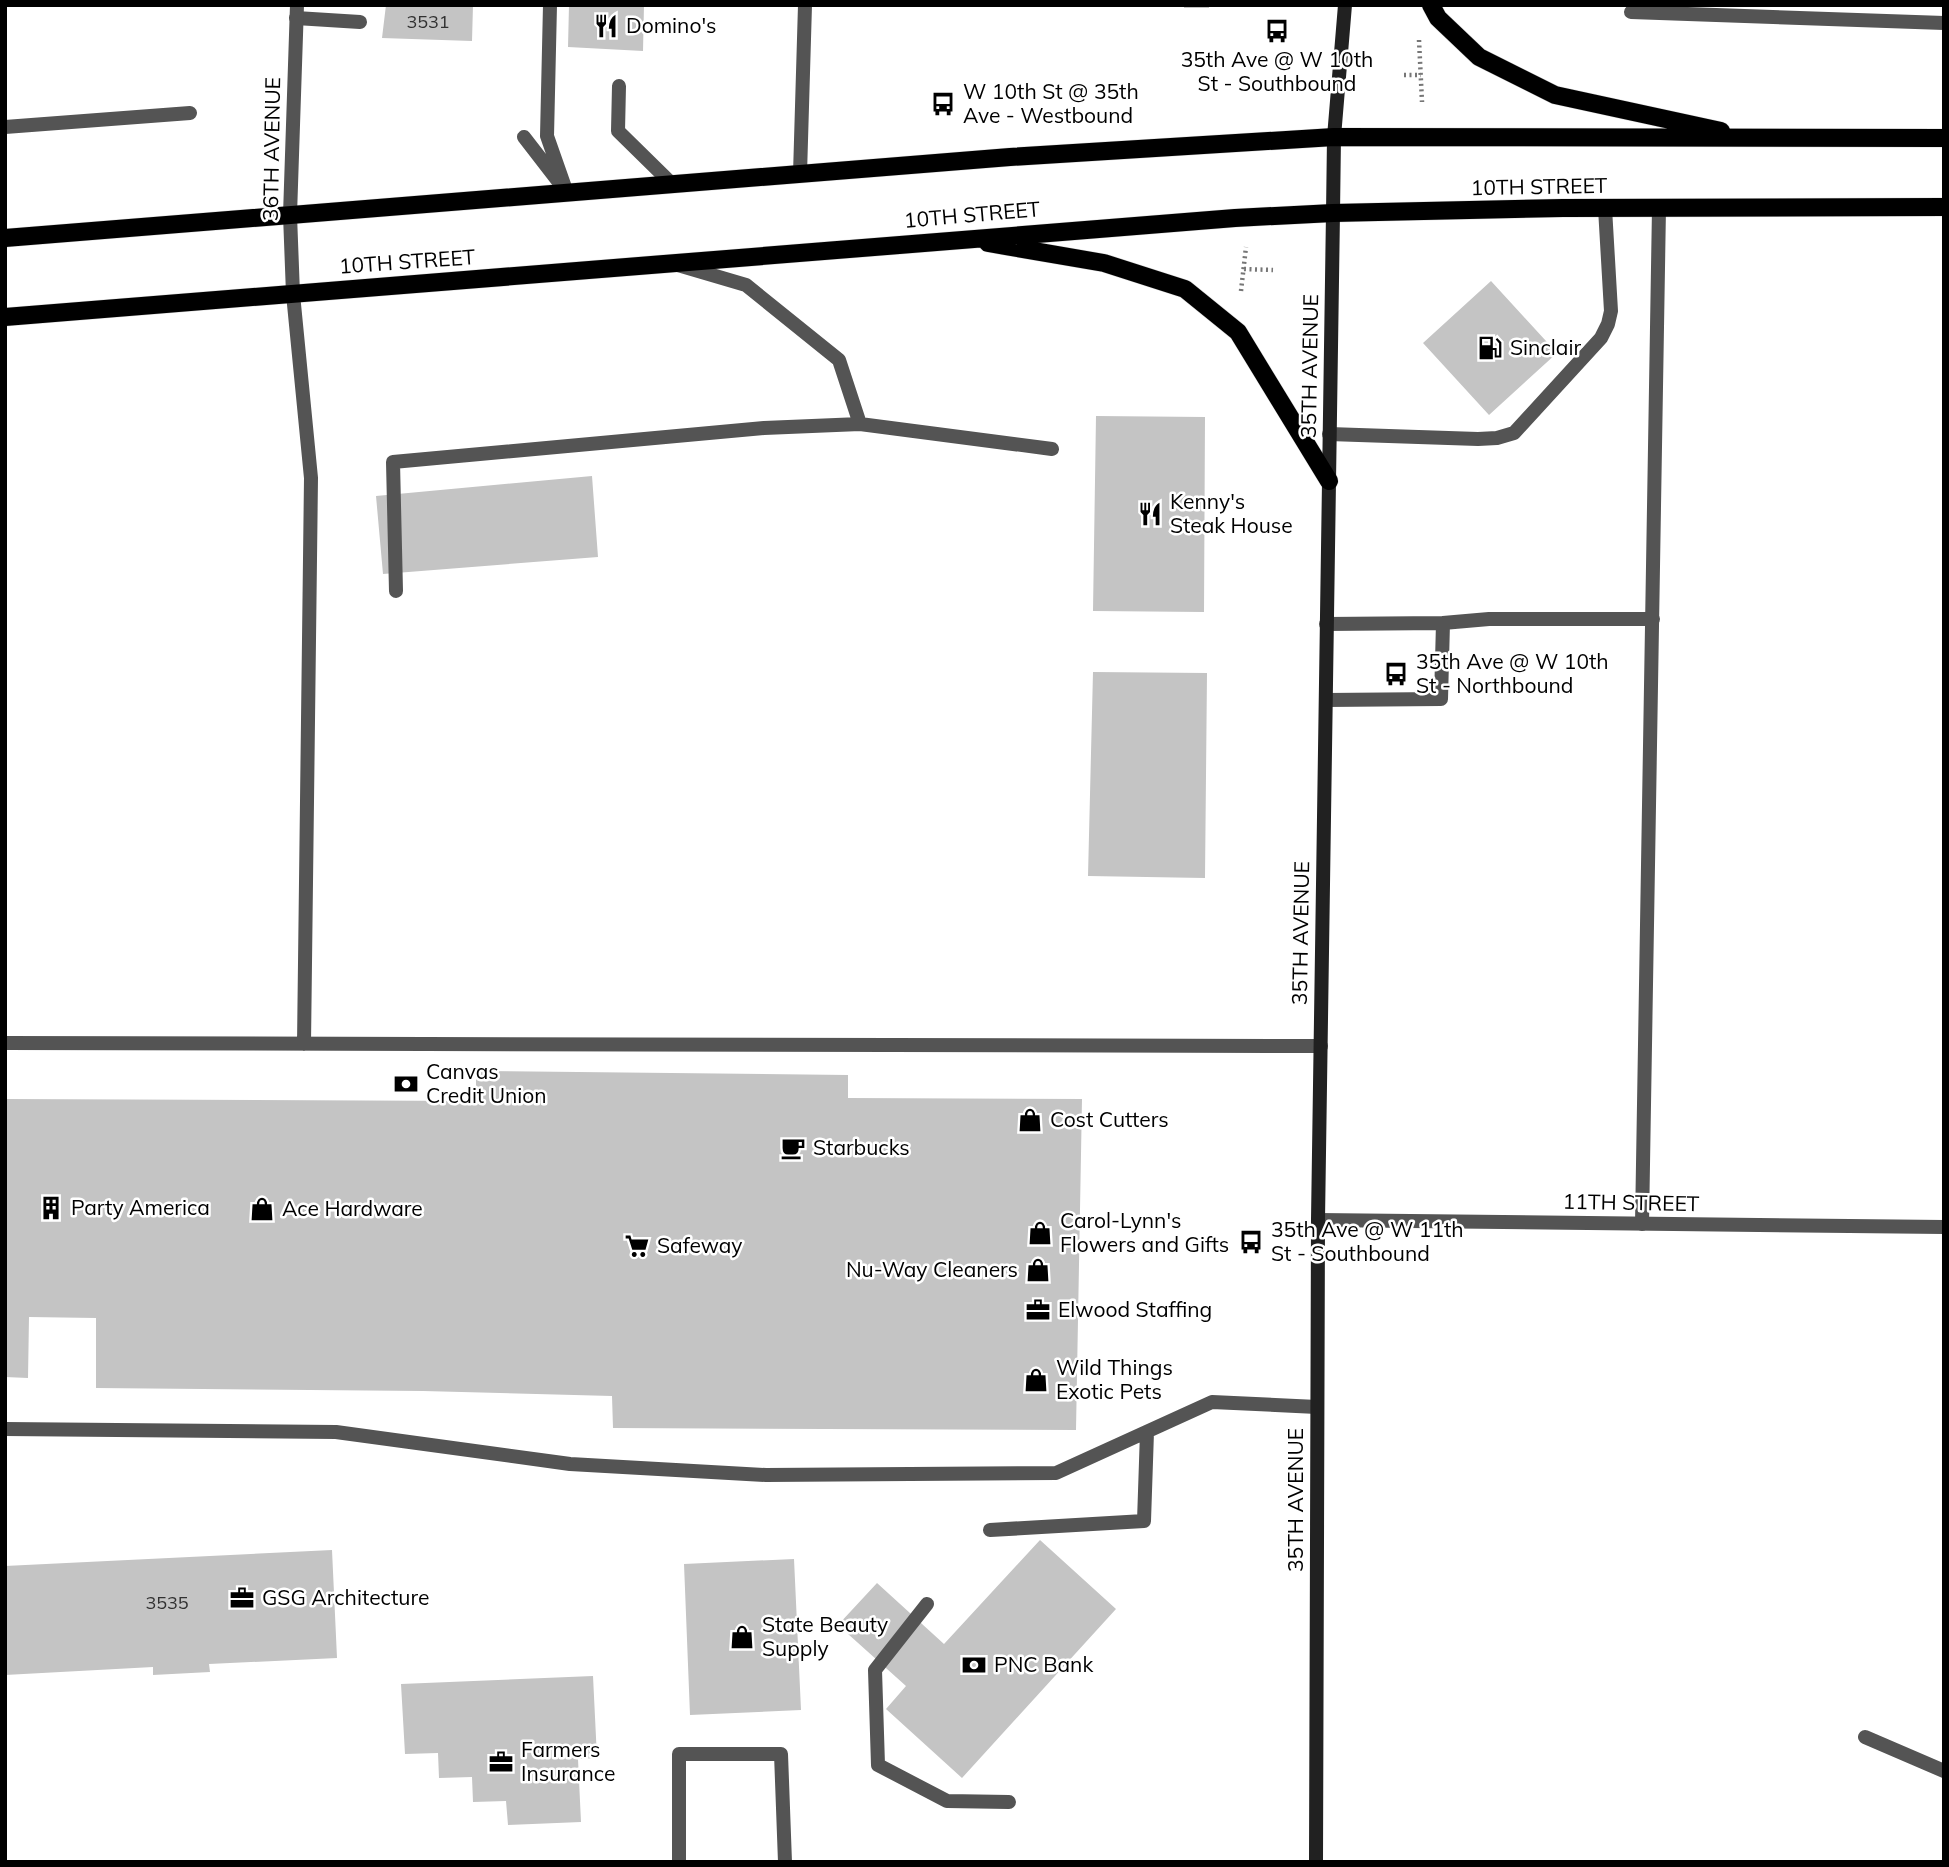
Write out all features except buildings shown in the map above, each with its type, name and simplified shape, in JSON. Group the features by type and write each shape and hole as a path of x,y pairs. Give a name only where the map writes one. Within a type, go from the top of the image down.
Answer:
{"main road":[{"name":"35TH AVENUE","path":"1316,1862 1318,1220 1326,624 1334,137 1345,5"},
{"path":"1431,5 1438,18 1479,57 1555,95 1758,139"},
{"path":"5,237 1010,158 1334,137 1944,138"},
{"name":"10TH STREET","path":"5,317 1190,220 1333,213 1605,208 1944,207"},
{"path":"961,238 1104,263 1185,289 1238,332 1329,481"}],"street":[{"path":"550,5 547,136 567,193"},
{"path":"800,174 805,5"},
{"path":"297,11 360,22"},
{"name":"36TH AVENUE","path":"297,11 290,215 293,294 311,478 304,1044"},
{"path":"1631,12 1944,23"},
{"path":"619,86 618,131 672,184"},
{"path":"5,127 190,113"},
{"path":"524,137 567,193"},
{"path":"1329,434 1478,439 1497,438 1514,433 1601,338 1608,324 1611,311 1605,208"},
{"path":"1642,1224 1659,208"},
{"path":"673,264 746,285 839,360 860,424"},
{"path":"396,591 393,462 764,428 860,424 1052,449"},
{"path":"1326,624 1443,623 1489,619 1653,619"},
{"path":"1326,700 1441,699 1443,623"},
{"path":"5,1043 1321,1046"},
{"name":"11TH STREET","path":"1318,1220 1944,1227"},
{"path":"5,1429 336,1432 570,1464 766,1475 1056,1473 1212,1402 1317,1407"},
{"path":"990,1530 1144,1521 1147,1432"},
{"path":"927,1604 875,1670 878,1765 947,1801 1009,1802"},
{"path":"1865,1737 1944,1771"},
{"path":"679,1862 679,1754 781,1754 785,1862"}],"path":[{"path":"1419,32 1422,102"},
{"path":"1404,75 1421,75"},
{"path":"1241,291 1247,245"},
{"path":"1244,268 1273,270"}],"place":[{"name":"Domino's","path":"606,26"},
{"name":"35th Ave @ W 10th St - Southbound","path":"1277,31"},
{"name":"W 10th St @ 35th Ave - Westbound","path":"943,104"},
{"name":"Sinclair","path":"1490,348"},
{"name":"Kenny's Steak House","path":"1150,514"},
{"name":"35th Ave @ W 10th St - Northbound","path":"1396,674"},
{"name":"Canvas Credit Union","path":"406,1084"},
{"name":"Cost Cutters","path":"1030,1120"},
{"name":"Starbucks","path":"793,1148"},
{"name":"Party America","path":"51,1208"},
{"name":"Ace Hardware","path":"262,1209"},
{"name":"Carol-Lynn's Flowers and Gifts","path":"1040,1233"},
{"name":"35th Ave @ W 11th St - Southbound","path":"1251,1242"},
{"name":"Safeway","path":"637,1246"},
{"name":"Nu-Way Cleaners","path":"1038,1270"},
{"name":"Elwood Staffing","path":"1038,1310"},
{"name":"Wild Things Exotic Pets","path":"1036,1380"},
{"name":"GSG Architecture","path":"242,1598"},
{"name":"State Beauty Supply","path":"742,1637"},
{"name":"PNC Bank","path":"974,1665"},
{"name":"Farmers Insurance","path":"501,1762"}]}
